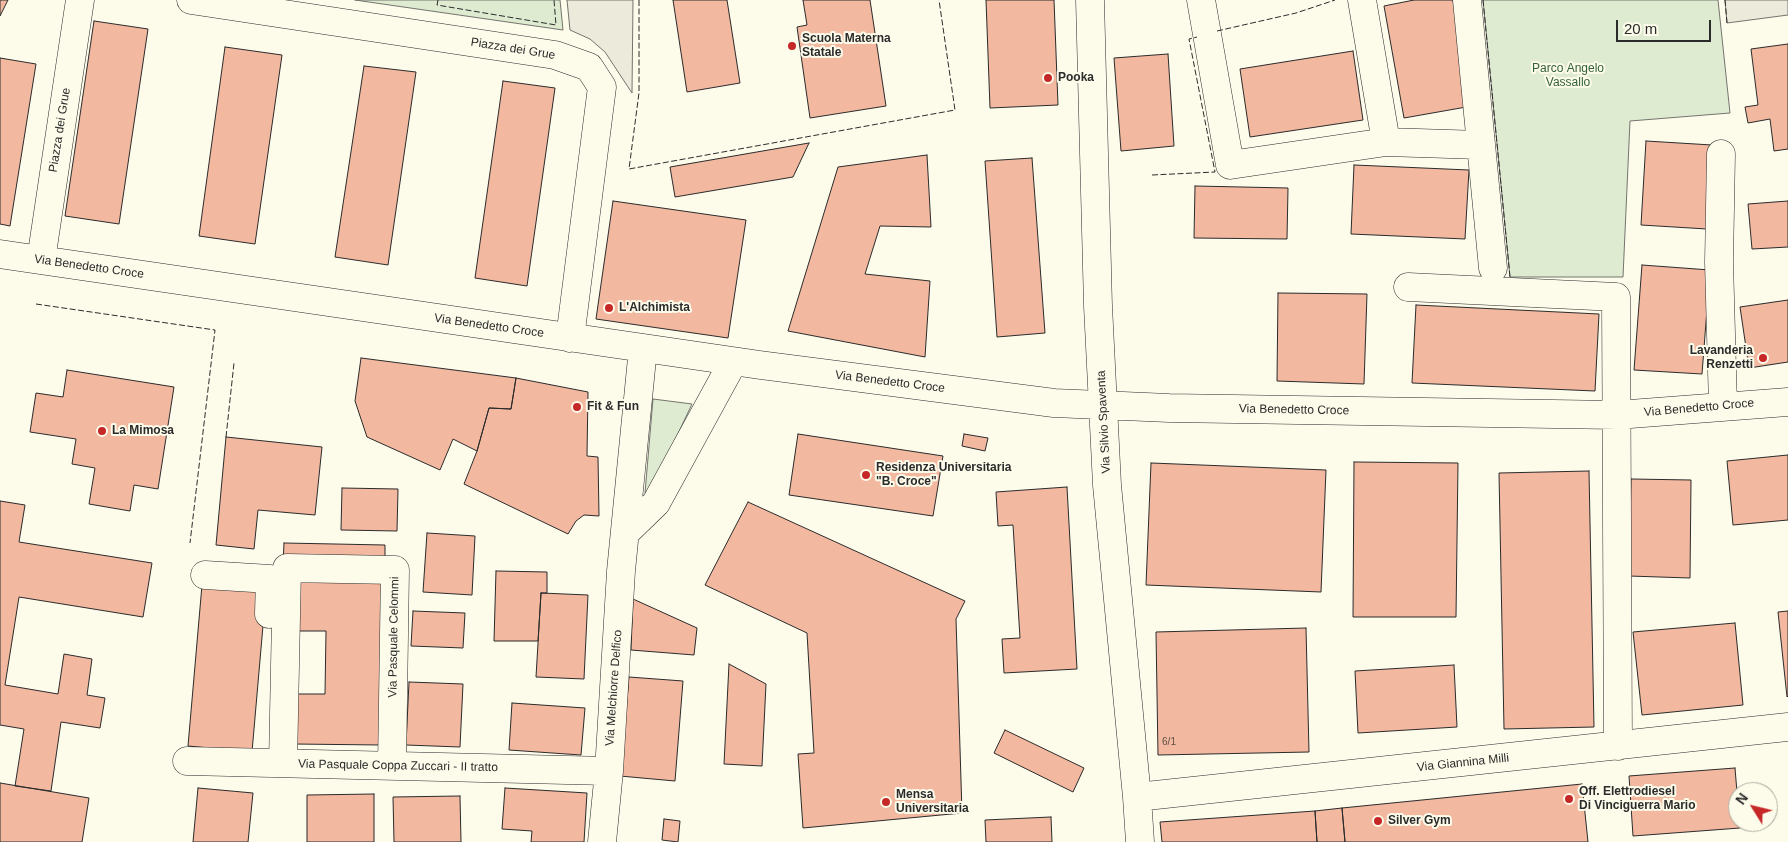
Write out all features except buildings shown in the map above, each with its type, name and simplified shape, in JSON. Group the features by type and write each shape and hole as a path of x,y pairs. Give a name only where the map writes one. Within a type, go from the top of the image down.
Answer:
{"street":[{"name":"Piazza dei Grue","path":"40,260 80,0"},
{"name":"Piazza dei Grue","path":"191,0 555,55 589,67 602,87 570,338"},
{"name":"Via Silvio Spaventa","path":"1093,0 1098,306 1107,485 1140,842"},
{"path":"1200,0 1230,165 1386,142 1481,144"},
{"path":"1362,0 1386,142"},
{"path":"1467,0 1493,268"},
{"path":"1721,154 1719,262 1723,406"},
{"name":"Via Benedetto Croce","path":"0,254 734,362 1054,403 1103,406 1617,415 1788,402"},
{"path":"1408,288 1616,296 1618,746"},
{"name":"Via Melchiorre Delfico","path":"602,842 609,771 621,571 643,348"},
{"path":"625,533 656,503 734,362"},
{"name":"Via Pasquale Celommi","path":"274,763 287,568 395,570 392,766"},
{"path":"205,575 270,579 274,763"},
{"name":"Via Giannina Milli","path":"1137,797 1788,728"},
{"name":"Via Pasquale Coppa Zuccari - II tratto","path":"187,761 609,771"}],"green space":[{"path":"355,0 560,0 563,30"},
{"name":"Parco Angelo Vassallo","path":"1483,0 1718,0 1730,113 1630,121 1623,277 1510,277"},
{"path":"653,399 692,404 650,493 645,493"}],"shaded area":[{"path":"567,0 633,0 632,93 605,52 590,39 570,30"},
{"path":"1725,0 1788,0 1788,15 1727,23"}],"fence":[{"path":"438,0 437,5 556,25 554,0"},
{"path":"639,0 639,93 629,169 955,110 939,0"},
{"path":"1217,31 1296,13 1335,0"},
{"path":"1483,0 1510,277"},
{"path":"1725,0 1727,23"},
{"path":"1152,175 1215,172 1189,39 1197,37"},
{"path":"36,304 215,330 190,543"},
{"path":"226,437 234,363"}],"place":[{"name":"Scuola Materna Statale","path":"792,46"},
{"name":"Pooka","path":"1048,78"},
{"name":"L'Alchimista","path":"609,308"},
{"name":"Lavanderia Renzetti","path":"1763,358"},
{"name":"Fit & Fun","path":"577,407"},
{"name":"La Mimosa","path":"102,431"},
{"name":"Residenza Universitaria \"B. Croce\"","path":"866,475"},
{"name":"Off. Elettrodiesel Di Vinciguerra Mario","path":"1569,799"},
{"name":"Mensa Universitaria","path":"886,802"},
{"name":"Silver Gym","path":"1378,821"}]}
